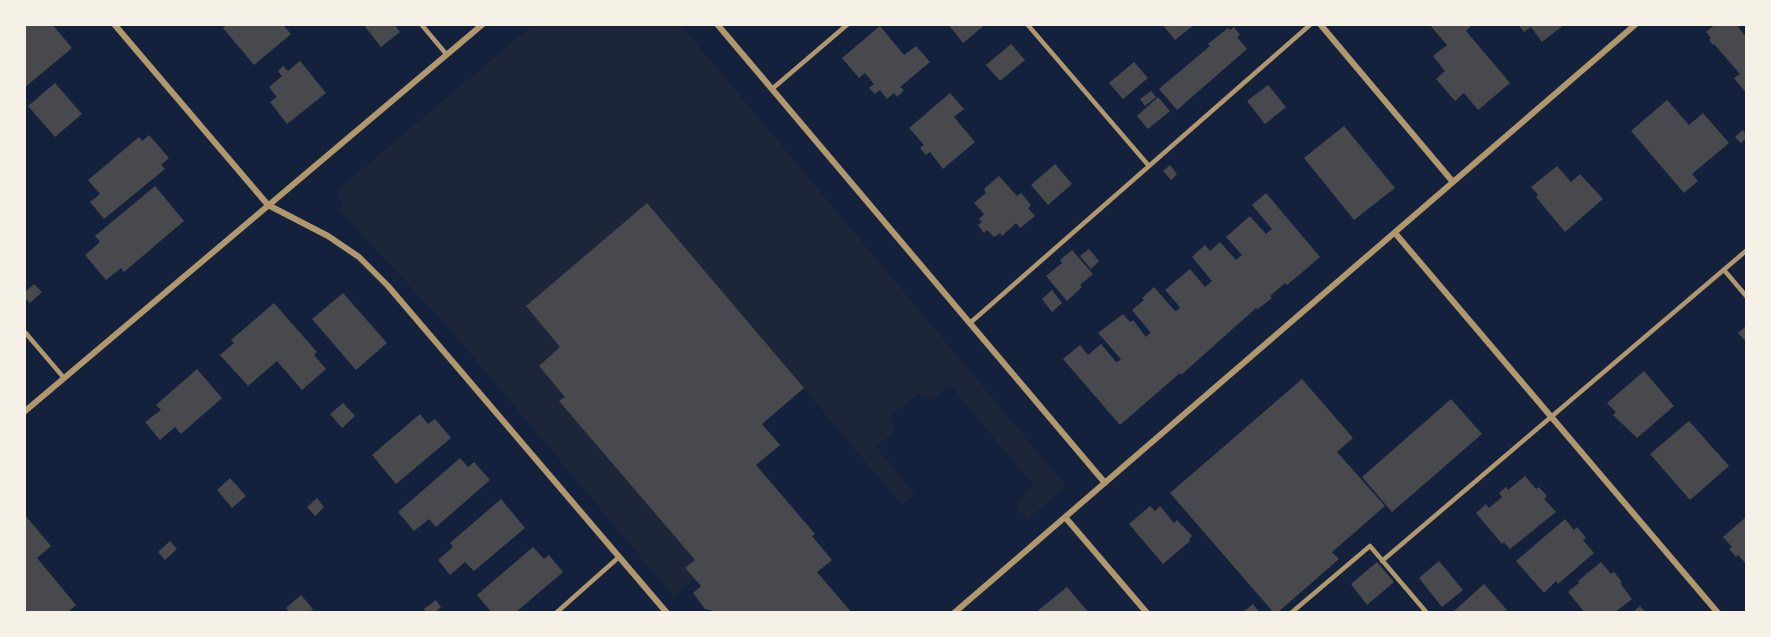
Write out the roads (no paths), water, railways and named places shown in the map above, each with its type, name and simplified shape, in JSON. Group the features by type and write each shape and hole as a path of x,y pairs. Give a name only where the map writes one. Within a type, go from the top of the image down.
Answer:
{"street":[{"path":"114,24 268,205 328,236 366,265 388,286 667,613"},
{"path":"24,412 483,24"},
{"path":"717,24 1105,483"},
{"path":"1320,24 1453,182"},
{"path":"954,613 1636,24"},
{"path":"1395,233 1718,613"},
{"path":"1065,518 1147,613"}],"lane":[{"path":"421,24 447,55"},
{"path":"772,89 848,24"},
{"path":"1027,24 1149,166"},
{"path":"970,323 1311,24"},
{"path":"1382,561 1747,250"},
{"path":"1724,270 1747,297"},
{"path":"24,331 64,378"},
{"path":"1291,613 1370,546 1427,613"},
{"path":"556,613 619,556"}]}
